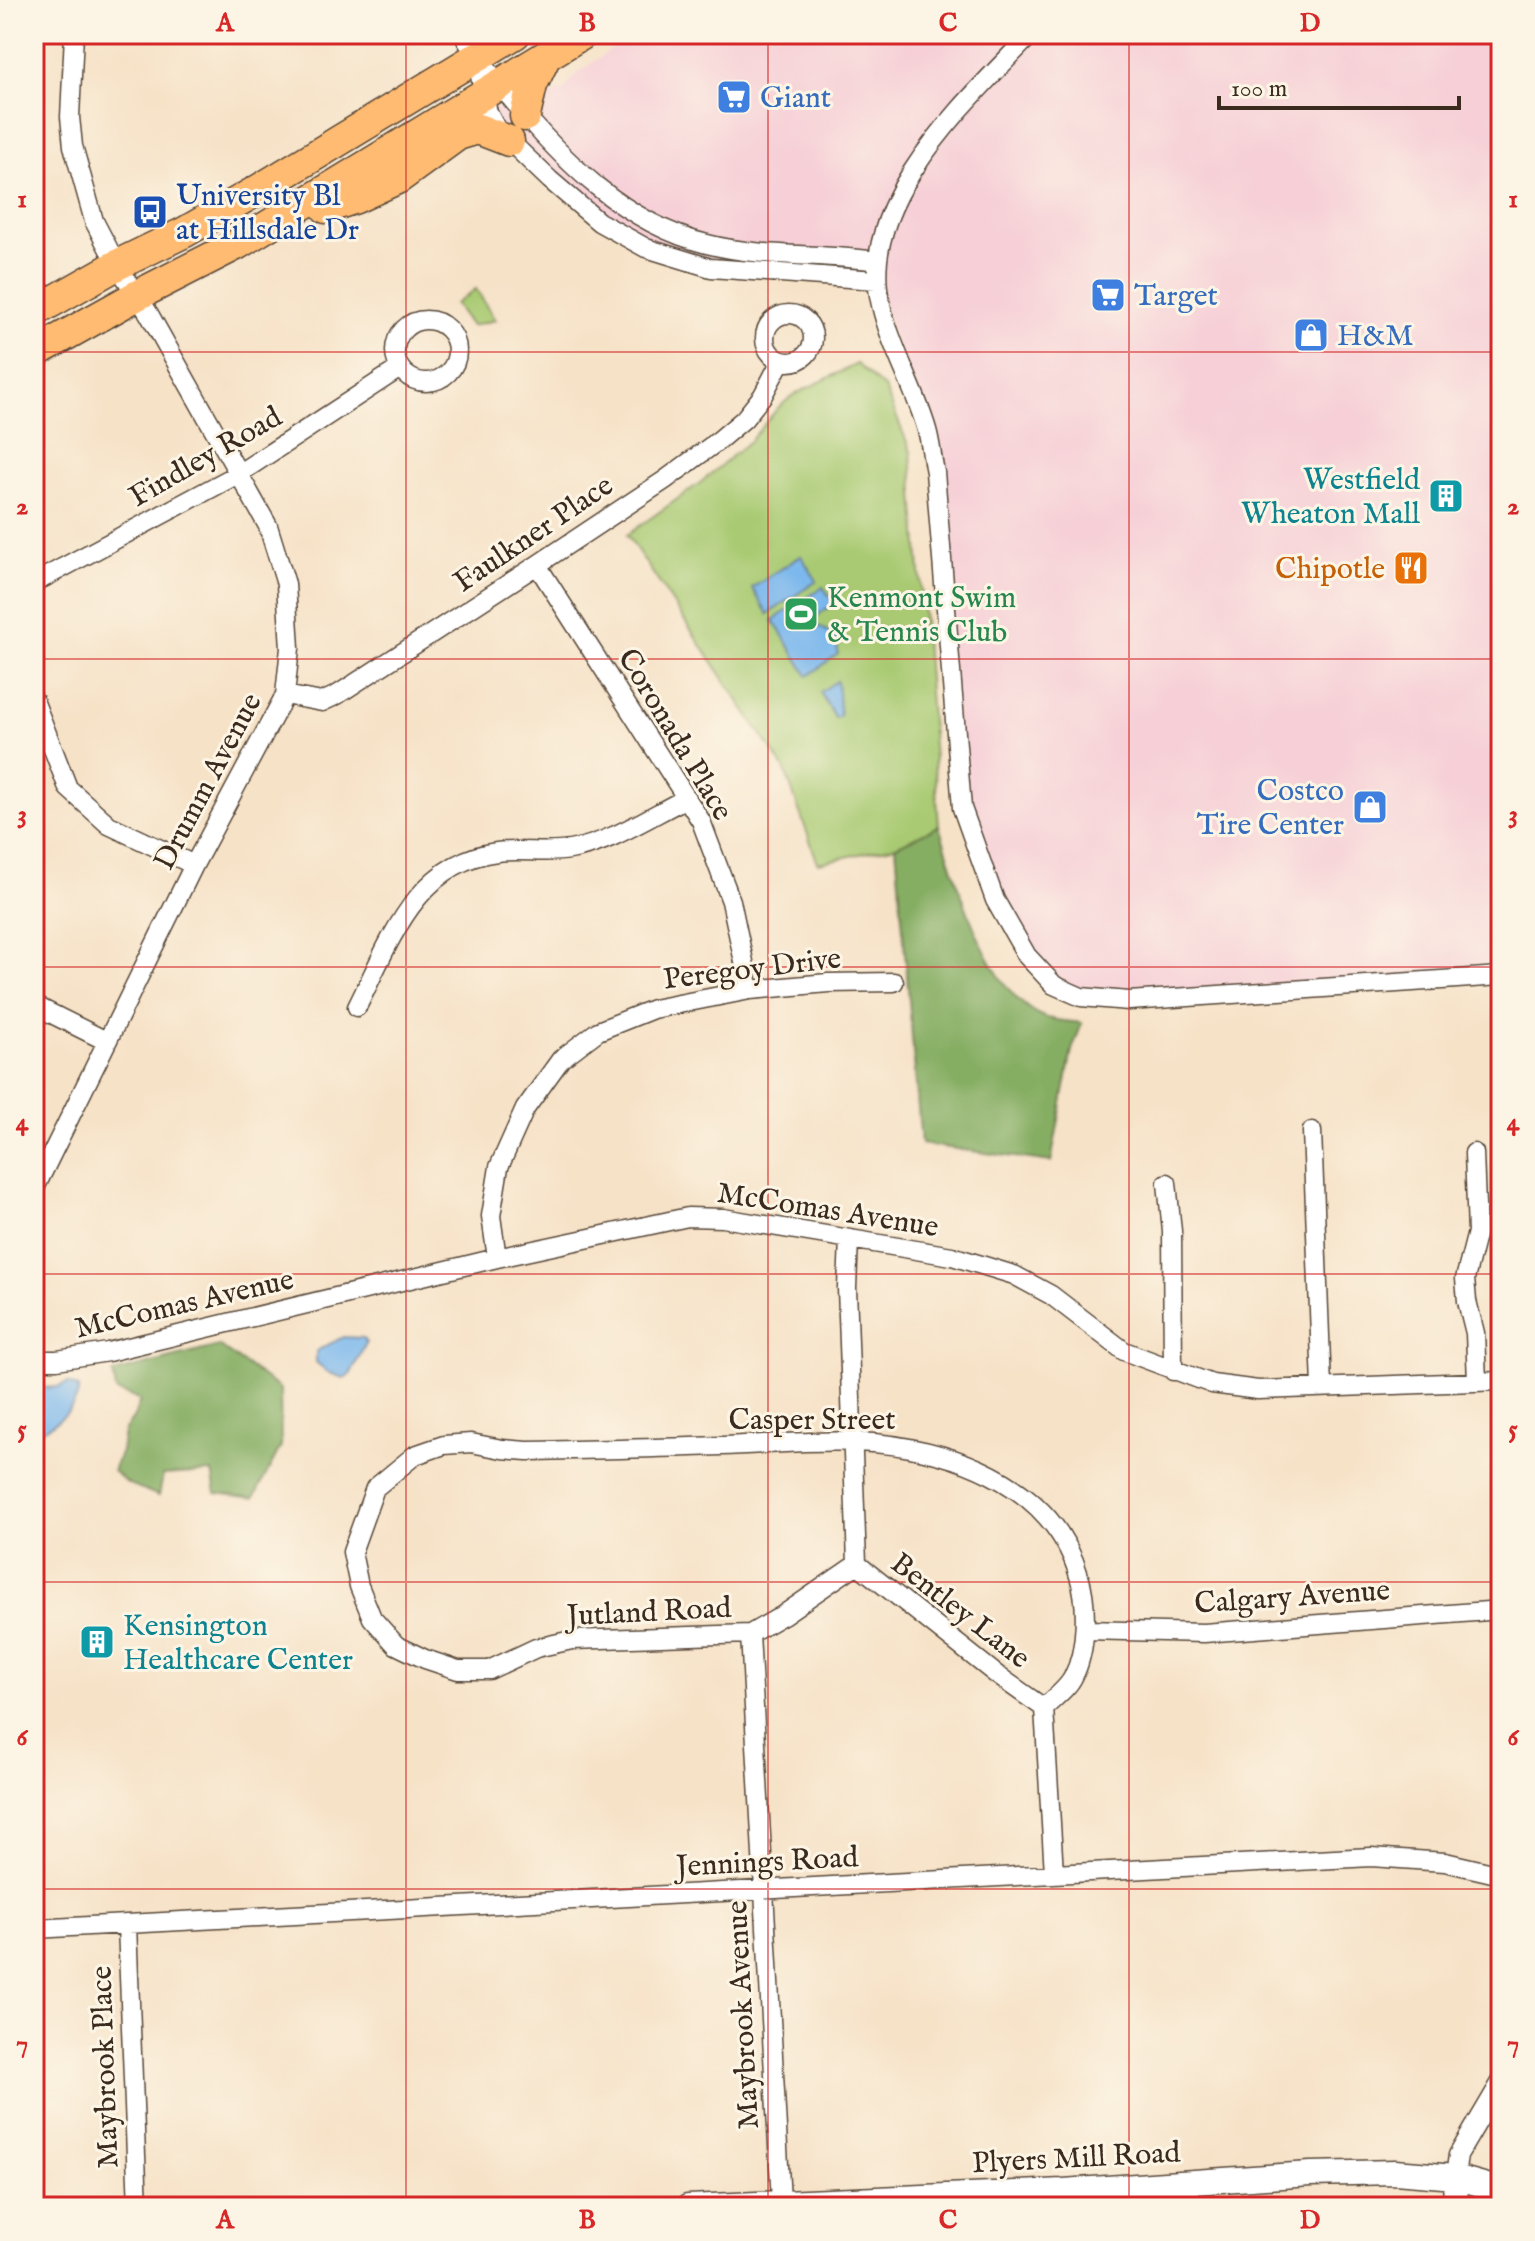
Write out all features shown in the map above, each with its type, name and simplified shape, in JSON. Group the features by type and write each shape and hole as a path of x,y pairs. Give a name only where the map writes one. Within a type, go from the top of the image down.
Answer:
{"main road":[{"path":"34,312 258,190 469,46 515,34"},
{"path":"34,353 238,244 582,34"},
{"path":"292,212 324,209 356,198 399,178 458,135 478,129 517,128 545,58"}],"street":[{"name":"Drumm Avenue","path":"34,1190 194,865 285,695 290,648 286,584 268,526 94,221 74,155 70,117 74,34"},
{"path":"1031,34 947,124 911,173 889,219 877,261 876,280 892,339 928,431 935,472 962,808 995,900 1027,956 1054,985 1081,997 1129,1001 1501,976"},
{"path":"469,46 517,128 599,222 646,248 711,268 876,280"},
{"path":"492,90 488,113 496,128 517,128 576,169 621,206 665,229 707,245 877,261"},
{"name":"Faulkner Place","path":"285,695 322,702 337,695 665,480 744,419 763,395 781,361"},
{"name":"Findley Road","path":"34,583 238,474 400,368"},
{"name":"Coronada Place","path":"537,565 701,821 731,901 750,990"},
{"path":"34,700 68,788 109,825 194,865"},
{"path":"357,1007 407,908 429,883 456,864 496,852 570,850 600,842 687,798"},
{"name":"Peregoy Drive","path":"497,1258 491,1216 499,1167 525,1109 561,1059 598,1031 653,1009 750,990 828,983 894,982"},
{"path":"34,1005 106,1041"},
{"path":"1312,1131 1322,1387"},
{"path":"1474,1153 1477,1232 1465,1279 1475,1333 1477,1381"},
{"path":"1167,1183 1172,1231 1173,1371"},
{"name":"McComas Avenue","path":"34,1360 57,1360 108,1352 497,1258 688,1217 723,1218 952,1256 1014,1275 1051,1295 1124,1351 1212,1384 1258,1390 1501,1381"},
{"name":"Bentley Lane","path":"849,1239 847,1288 857,1564 997,1675 1044,1708 1054,1873"},
{"name":"Casper Street","path":"396,1467 415,1455 444,1445 471,1443 527,1451 854,1442 909,1447 959,1462 998,1478 1035,1503 1061,1532 1073,1555 1083,1587 1086,1630 1073,1678 1044,1708"},
{"name":"Jutland Road","path":"396,1467 375,1488 352,1552 359,1586 372,1618 396,1645 458,1670 489,1670 536,1648 572,1640 750,1634 857,1564"},
{"name":"Calgary Avenue","path":"1086,1630 1204,1633 1453,1611 1501,1610"},
{"name":"Maybrook Avenue","path":"750,1634 781,2202"},
{"name":"Jennings Road","path":"34,1929 1371,1857 1445,1862 1501,1875"},
{"name":"Maybrook Place","path":"127,1925 138,2207"},
{"path":"1456,2207 1461,2179 1458,2155 1501,2082"},
{"name":"Plyers Mill Road","path":"688,2207 1063,2191 1310,2174 1395,2172 1461,2179 1501,2190"},
{"name":"Plyers Mill Road","path":"1461,2179 1477,2174 1501,2177"}],"shaded area":[{"path":"632,34 1501,34 1501,976 1081,997 1027,956 962,808 935,472 876,280 711,268 599,222 488,113 520,93 542,97 564,90 577,74"}],"green space":[{"path":"476,289 495,320 471,326 455,304"},
{"name":"Kenmont Swim & Tennis Club","path":"857,364 885,389 911,452 939,826 896,846 818,863 784,768 627,535 700,483 751,440 793,395"},
{"path":"939,826 974,928 1000,977 1016,997 1034,1012 1051,1019 1082,1023 1072,1050 1051,1162 921,1144 896,846"},
{"path":"219,1346 280,1389 281,1446 254,1498 216,1493 212,1472 163,1475 159,1496 127,1483 113,1471 121,1451 124,1431 134,1417 140,1400 116,1391 113,1373"}],"water":[{"path":"801,556 817,581 768,614 752,588"},
{"path":"823,587 835,604 819,615 816,621 817,625 837,637 838,654 808,676 773,620"},
{"path":"837,681 840,716 835,718 820,692"},
{"path":"343,1337 363,1338 366,1343 350,1375 343,1378 327,1372 316,1362 316,1351"},
{"path":"68,1383 79,1388 74,1404 63,1417 34,1435 34,1388 58,1387"}],"place":[{"name":"Giant","path":"734,97"},
{"name":"University Bl at Hillsdale Dr","path":"150,212"},
{"name":"Target","path":"1108,295"},
{"name":"H&M","path":"1311,335"},
{"name":"Westfield Wheaton Mall","path":"1446,496"},
{"name":"Chipotle","path":"1411,568"},
{"name":"Kenmont Swim & Tennis Club","path":"801,614"},
{"name":"Costco Tire Center","path":"1370,807"},
{"name":"Kensington Healthcare Center","path":"97,1642"}]}
